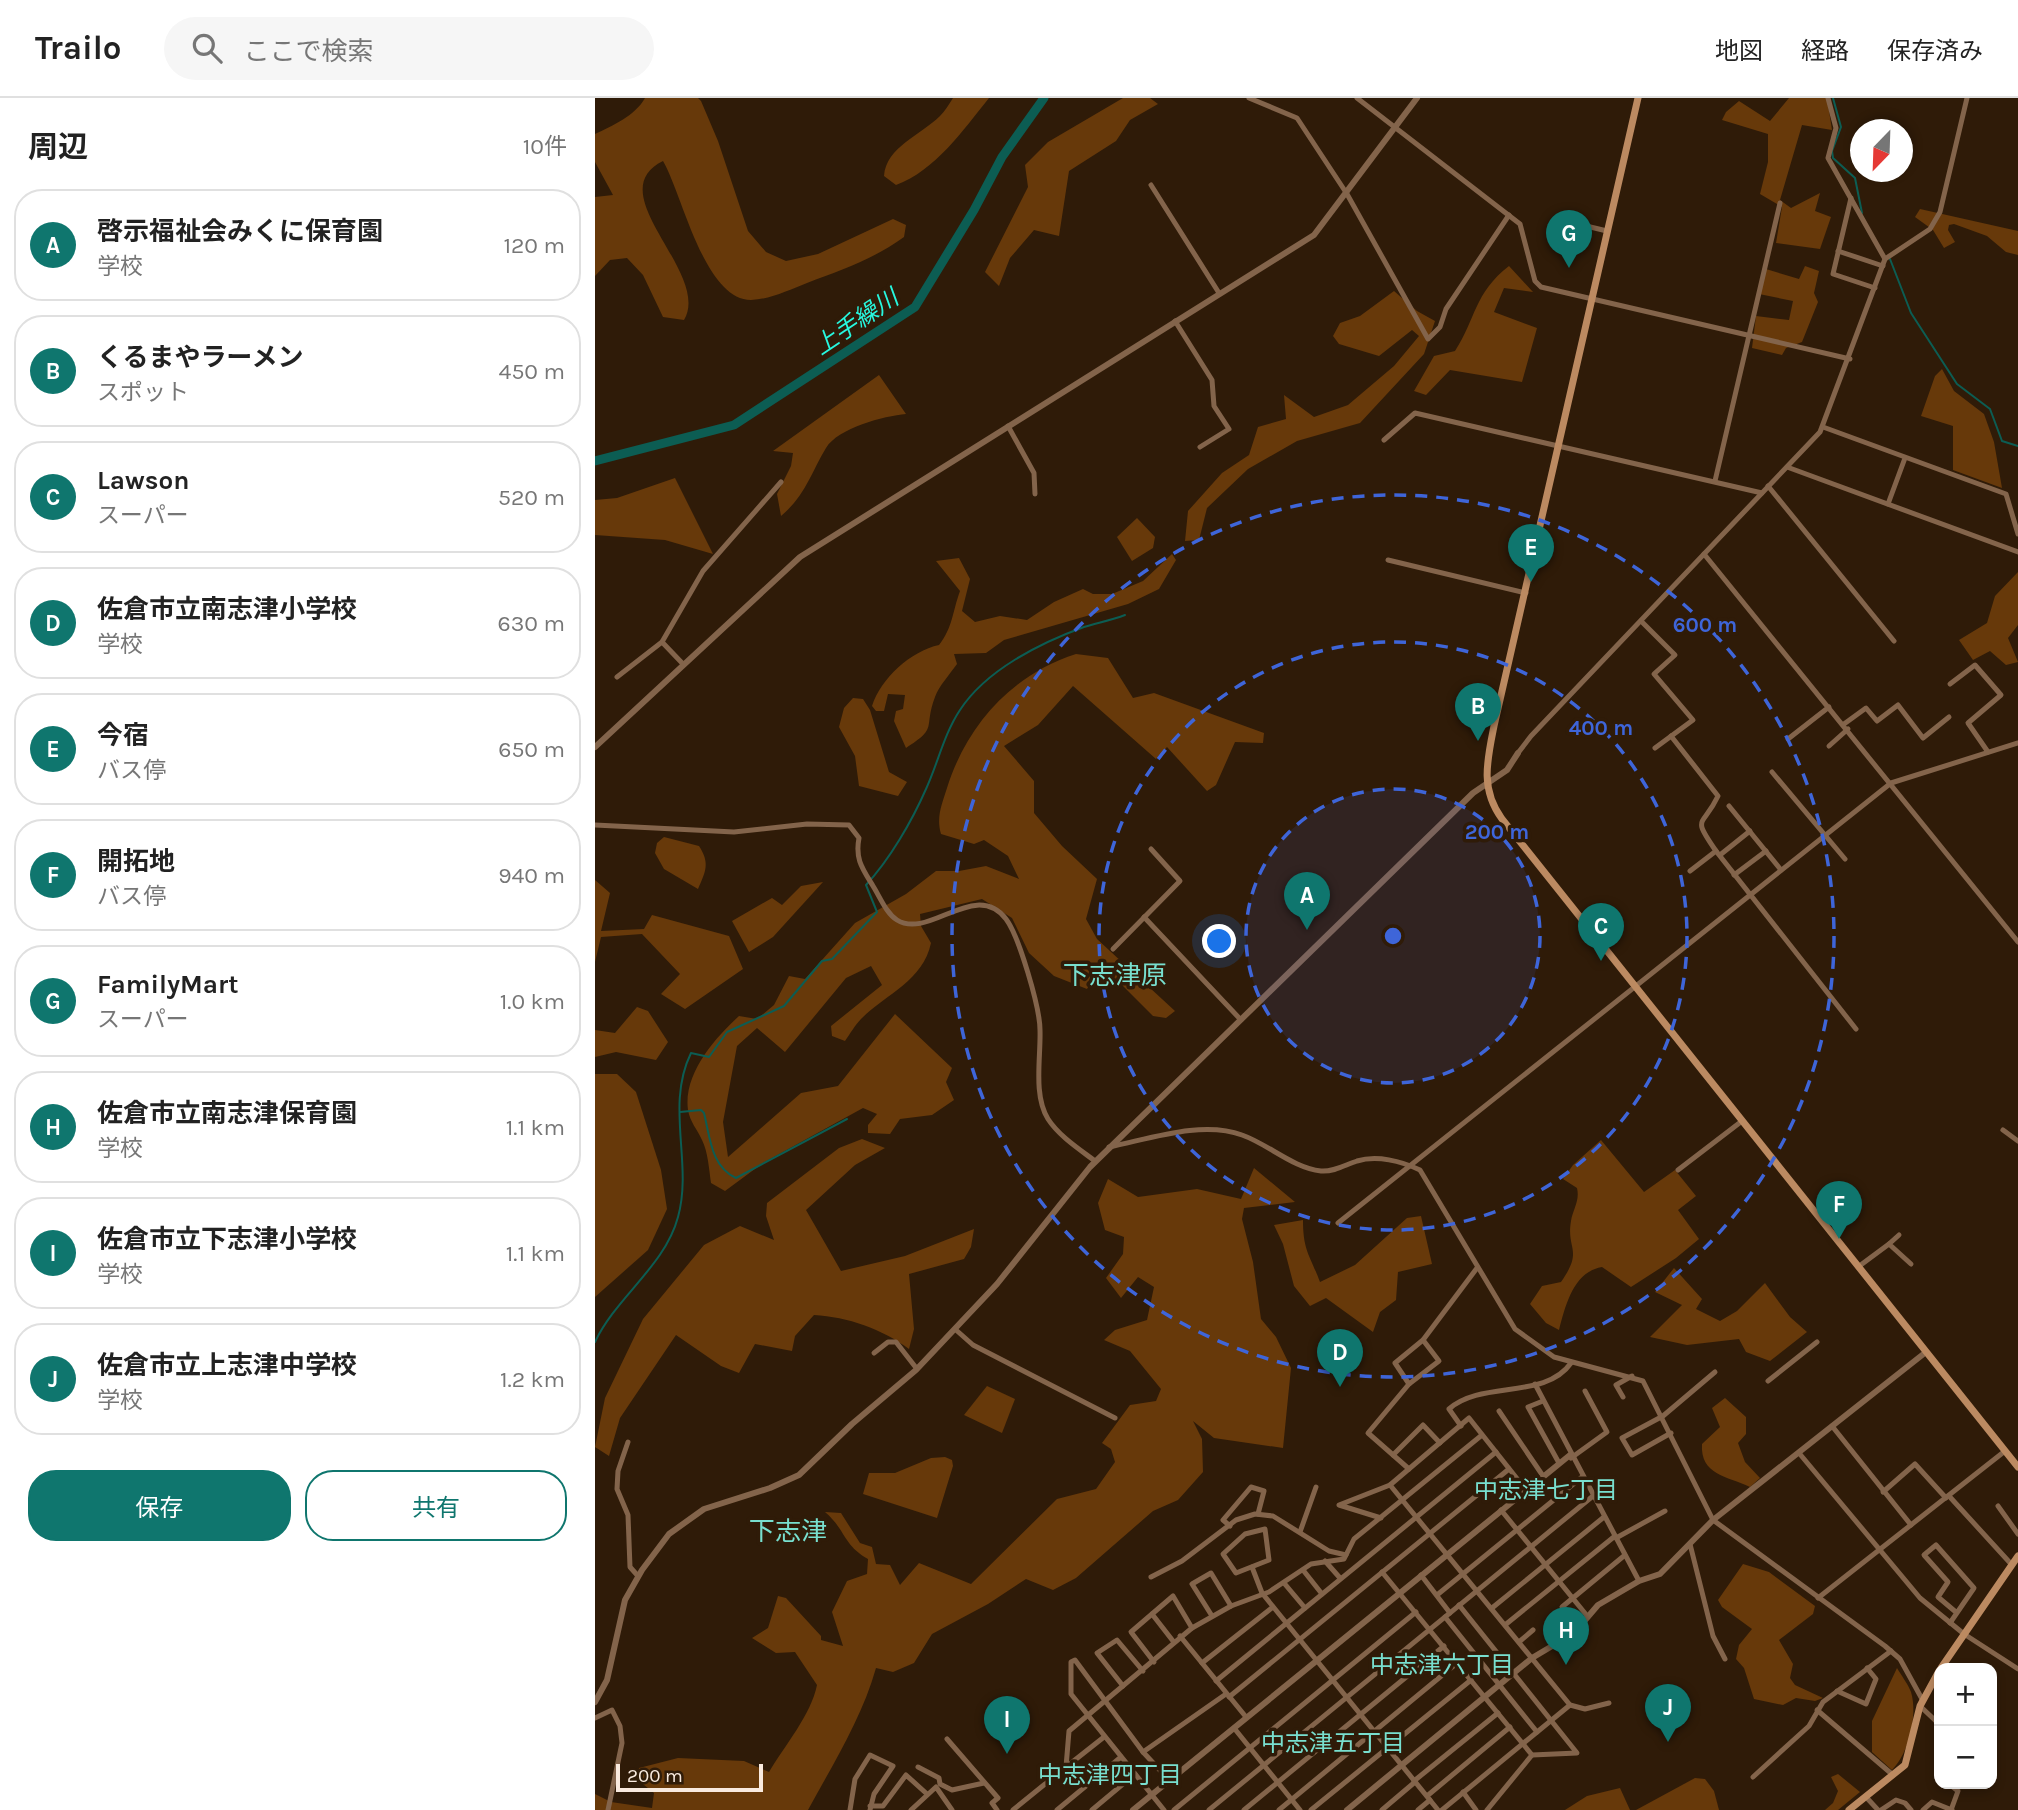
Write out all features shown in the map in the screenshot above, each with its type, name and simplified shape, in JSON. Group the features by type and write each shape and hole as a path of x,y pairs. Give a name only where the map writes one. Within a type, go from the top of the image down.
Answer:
{"main road":[{"path":"1636,99 1488,753 1486,785 1494,808 1502,819 2018,1467"},
{"path":"1944,1663 2018,1556"},
{"path":"1849,1810 1893,1775 1908,1758 1921,1702 1934,1679"}],"street":[{"path":"1249,98 1297,118 1347,194 1428,339 1440,327 1446,309 1509,215"},
{"path":"1357,98 1523,227 1537,285 1591,300 1850,359"},
{"path":"595,747 800,557 1314,235 1417,98"},
{"path":"1828,98 1836,128 1828,158 1887,257"},
{"path":"595,1702 603,1691 625,1600 659,1546 691,1516 770,1489 799,1475 917,1369 1011,1268 1095,1161 1473,793 1507,770 1518,753 1823,427 1887,257 1930,229 1940,212 1967,98"},
{"path":"1151,185 1219,293"},
{"path":"1851,197 1833,274 1875,288"},
{"path":"1715,481 1780,203"},
{"path":"1557,219 1608,231"},
{"path":"1838,251 1883,266"},
{"path":"1175,321 1212,380 1214,406 1229,429 1201,447"},
{"path":"1384,440 1415,413 1762,493"},
{"path":"1008,426 1034,473 1035,494"},
{"path":"1823,427 2005,494 2018,534"},
{"path":"1888,504 1905,458"},
{"path":"1787,467 2018,552"},
{"path":"617,677 662,642 703,570 781,482"},
{"path":"1768,486 1894,641"},
{"path":"1705,554 2018,942"},
{"path":"1388,560 1526,593"},
{"path":"1641,621 1675,655 1654,674 1693,720 1655,748"},
{"path":"662,642 683,664"},
{"path":"1950,684 1975,665 2001,695 1968,723 1988,752"},
{"path":"1829,746 1866,708 1877,721 1898,705 1923,738 1949,717"},
{"path":"1788,739 1829,707"},
{"path":"1671,736 1718,796 1701,821 1701,829 1749,895 1856,1029"},
{"path":"1338,1223 1891,783 2018,743"},
{"path":"1772,772 1845,859"},
{"path":"1729,806 1781,870"},
{"path":"595,825 734,832 807,824 849,825 859,838 856,857 888,912 898,921 917,924 979,905 998,912 1009,924 1036,1000 1040,1018 1040,1090 1044,1111 1056,1130 1095,1161"},
{"path":"1691,871 1750,831"},
{"path":"1112,949 1180,881 1151,849"},
{"path":"1734,875 1766,851"},
{"path":"1143,917 1241,1020"},
{"path":"1678,1170 1742,1121"},
{"path":"1109,1147 1220,1129 1242,1135 1308,1168 1321,1171 1333,1171 1367,1158 1410,1165 1420,1170 1440,1199 1477,1268 1515,1328 1539,1348 1571,1363 1632,1376 1643,1381 1650,1388 1713,1520 1900,1659 1921,1702 1934,1718"},
{"path":"2003,1130 2018,1141"},
{"path":"1858,1267 1899,1235"},
{"path":"1889,1244 1912,1265"},
{"path":"1409,1384 1395,1363 1423,1340 1477,1268"},
{"path":"956,1330 973,1345 1115,1418"},
{"path":"1409,1469 1369,1433 1409,1384 1439,1362 1423,1340"},
{"path":"874,1353 888,1342 896,1342 917,1369"},
{"path":"1768,1381 1817,1342"},
{"path":"1347,1810 1514,1672 1574,1633 1598,1605 1639,1581 1660,1574 1713,1520 1926,1352"},
{"path":"1461,1426 1449,1409 1460,1400 1535,1384 1559,1375 1571,1363"},
{"path":"1671,1433 1632,1455 1622,1438 1663,1416 1715,1372"},
{"path":"1623,1397 1616,1385 1632,1376"},
{"path":"1535,1384 1639,1581"},
{"path":"1133,1810 1559,1463 1607,1432 1585,1391"},
{"path":"1543,1401 1528,1407 1559,1463"},
{"path":"1499,1411 1543,1476"},
{"path":"1381,1518 1339,1505 1390,1485 1469,1419 1527,1490"},
{"path":"1393,1455 1423,1425 1440,1443"},
{"path":"1832,1426 1911,1525"},
{"path":"1066,1767 1069,1731 1154,1662 1173,1641 1212,1616 1284,1583 1303,1570 1325,1561 1344,1559 1354,1539 1482,1435"},
{"path":"628,1442 618,1471 617,1489 628,1515 630,1567 638,1576"},
{"path":"1818,1598 2005,1451"},
{"path":"1216,1681 1496,1452"},
{"path":"1798,1453 1920,1598 1964,1634 2018,1670"},
{"path":"1883,1492 1915,1464 2011,1565"},
{"path":"1143,1752 1228,1696 1509,1469"},
{"path":"1437,1595 1582,1477"},
{"path":"1390,1485 1570,1705 1585,1709 1609,1703"},
{"path":"1300,1532 1316,1487"},
{"path":"1230,1526 1223,1520 1251,1488 1264,1491 1258,1514"},
{"path":"1209,1810 1593,1496"},
{"path":"1998,1506 2018,1534"},
{"path":"1501,1510 1588,1617"},
{"path":"1505,1625 1615,1537 1665,1511"},
{"path":"1151,1577 1182,1561 1246,1516 1258,1514 1273,1516 1329,1551 1346,1555"},
{"path":"1492,1608 1604,1517"},
{"path":"1265,1529 1269,1560 1252,1567 1236,1573 1223,1554 1245,1534 1265,1529"},
{"path":"1690,1544 1713,1636 1725,1659"},
{"path":"1950,1623 1957,1613 1974,1588 1936,1545 1924,1555 1948,1582 1938,1597 1957,1613"},
{"path":"1562,1607 1625,1555"},
{"path":"1325,1561 1341,1578"},
{"path":"1252,1567 1262,1593 1440,1810 1570,1705"},
{"path":"1303,1570 1322,1594"},
{"path":"1383,1572 1532,1755"},
{"path":"1212,1616 1192,1584 1211,1573 1231,1606"},
{"path":"1421,1575 1499,1685 1537,1732"},
{"path":"1284,1583 1305,1608"},
{"path":"1154,1662 1131,1632 1151,1614 1173,1596 1192,1628"},
{"path":"1459,1605 1577,1753 1532,1755 1487,1810"},
{"path":"1202,1664 1273,1607"},
{"path":"1174,1810 1416,1612"},
{"path":"1151,1614 1173,1641"},
{"path":"1519,1642 1533,1630"},
{"path":"1180,1636 1246,1717"},
{"path":"1123,1686 1097,1653 1117,1640 1143,1671"},
{"path":"1244,1810 1444,1647"},
{"path":"1753,1777 1785,1751 1837,1691 1891,1651"},
{"path":"1164,1810 1071,1694 1072,1662 1075,1660 1107,1699 1143,1752 1170,1781"},
{"path":"1279,1810 1457,1663"},
{"path":"1837,1691 1866,1704 1877,1679 1867,1668"},
{"path":"1311,1810 1471,1680"},
{"path":"595,1718 612,1710 622,1736 608,1810"},
{"path":"1818,1710 1893,1775"},
{"path":"1382,1810 1498,1713"},
{"path":"1418,1810 1428,1798 1510,1727"},
{"path":"1234,1728 1300,1810"},
{"path":"1013,1810 1104,1737"},
{"path":"947,1739 998,1798 992,1803 997,1810"},
{"path":"850,1810 855,1779 870,1755 893,1766 874,1794 870,1808 883,1806 906,1775 926,1794"},
{"path":"1061,1809 1121,1757"},
{"path":"918,1767 939,1778 938,1785 951,1809"},
{"path":"1092,1810 1135,1774"},
{"path":"938,1785 953,1790 984,1783"},
{"path":"911,1810 938,1785"},
{"path":"1923,1810 1932,1802 1952,1810 1958,1791 1955,1789"},
{"path":"1463,1792 1475,1810"},
{"path":"1866,1797 1880,1810 1896,1800 1905,1803 1911,1810"}],"shaded area":[{"path":"645,98 698,98 701,101 718,141 748,231 766,252 786,261 818,254 893,219 906,225 904,237 881,252 780,294 751,300 735,295 720,283 696,242 663,161 646,175 643,193 648,213 683,280 688,301 684,320 663,317 643,275 627,258 610,260 595,276 595,197 613,195 595,162 595,134 629,115"},
{"path":"953,98 989,98 948,148 923,170 896,185 884,176 886,166 898,149 940,116"},
{"path":"1123,98 1150,98 1158,104 1130,120 1116,141 1069,171 1059,236 1034,230 1010,258 999,286 985,272 1028,187 1025,165 1048,142"},
{"path":"1789,98 1827,98 1832,130 1802,125 1780,200 1791,208 1820,193 1815,211 1831,217 1820,249 1776,243 1782,207 1760,194 1768,162 1768,134 1722,120 1726,112 1739,101 1770,121"},
{"path":"1920,209 2018,231 2018,255 2006,252 1987,236 1954,224 1949,225 1948,230 1955,242 1944,248 1933,230 1915,217"},
{"path":"1509,266 1533,292 1504,288 1494,312 1537,328 1522,382 1450,370 1426,395 1414,391 1434,356 1455,351 1482,296 1497,276"},
{"path":"1805,266 1819,271 1814,293 1818,302 1802,342 1786,348 1782,355 1752,348 1756,316 1789,320 1793,301 1759,294 1766,269 1799,279"},
{"path":"1394,291 1417,311 1435,321 1424,354 1360,423 1297,441 1248,469 1207,508 1199,540 1185,541 1188,511 1222,473 1249,455 1258,427 1286,419 1284,395 1314,417 1348,405 1394,366 1419,336 1412,330 1379,356 1339,344 1333,336 1340,323 1360,316"},
{"path":"1942,369 1954,391 1984,414 1994,442 2002,488 1953,470 1953,426 1921,416 1935,376"},
{"path":"879,375 906,414 862,424 832,441 802,492 781,516 777,494 791,466 793,453 773,451"},
{"path":"675,478 713,554 665,540 595,535 595,500 617,498"},
{"path":"1137,518 1155,537 1153,548 1132,561 1117,537"},
{"path":"1172,554 1176,560 1159,589 1128,604 1004,640 986,653 954,654 957,664 937,693 927,731 906,748 894,721 896,711 903,709 905,695 888,694 884,711 876,711 872,706 882,686 898,667 918,653 939,645 947,632 960,591 936,561 959,558 970,579 962,611 975,622 1000,616 1027,620 1054,602 1083,589 1093,594 1112,594 1143,581"},
{"path":"2018,572 2018,625 2008,638 2018,662 2006,665 1990,651 1973,660 1959,640 1987,623 1995,596"},
{"path":"1076,654 1108,658 1133,698 1154,693 1264,733 1263,743 1235,742 1216,785 1207,791 1167,747 1156,759 1073,686 1038,725 1004,746 1034,781 1034,813 1062,846 1097,879 1086,919 1097,939 1175,1011 1166,1018 1153,1016 1101,964 1087,989 1054,976 1029,953 1012,918 982,899 920,914 921,926 931,943 927,956 912,977 861,1019 845,1041 832,1036 831,1026 882,985 871,966 846,978 785,1052 757,1028 737,1046 723,1122 728,1157 801,1093 838,1086 895,1014 952,1068 946,1082 954,1100 932,1115 900,1119 890,1134 868,1133 868,1125 877,1114 863,1108 763,1163 725,1191 711,1183 706,1150 688,1110 690,1083 711,1046 739,1016 757,1019 774,1005 789,976 805,979 855,923 906,894 936,871 959,871 986,866 1019,879 1008,856 984,840 974,844 941,834 939,816 947,788 967,743 995,705 1032,674"},
{"path":"853,698 863,699 870,710 889,772 907,782 898,796 859,786 855,756 839,727 844,708"},
{"path":"664,837 699,846 705,857 706,867 698,889 664,869 655,853 657,843"},
{"path":"595,880 610,893 601,931 644,929 652,915 729,936 743,969 685,1009 661,994 680,974 642,934 601,937 595,962"},
{"path":"823,882 773,937 749,952 732,921 772,898 782,905 801,886"},
{"path":"637,1007 648,1011 668,1042 656,1060 616,1052 595,1057 595,1030 615,1033"},
{"path":"595,1074 617,1074 636,1092 661,1170 667,1209 648,1250 595,1297"},
{"path":"862,1139 885,1148 855,1165 806,1210 841,1271 905,1256 974,1229 971,1247 964,1259 909,1274 914,1329 909,1349 864,1325 814,1315 795,1336 792,1351 755,1344 739,1373 721,1366 676,1335 620,1418 609,1456 595,1447 605,1398 643,1319 704,1245 740,1226 774,1240 766,1216 767,1203 839,1148"},
{"path":"1601,1140 1644,1192 1675,1170 1696,1196 1678,1210 1699,1239 1676,1258 1631,1287 1602,1267 1584,1275 1568,1300 1559,1330 1546,1323 1530,1304 1542,1286 1561,1282 1572,1263 1570,1231 1578,1193 1577,1188 1563,1179 1573,1165"},
{"path":"1254,1168 1295,1202 1244,1208 1242,1219 1253,1262 1261,1319 1276,1337 1291,1368 1283,1448 1214,1438 1193,1421 1202,1439 1203,1472 1178,1500 1153,1511 1076,1578 1053,1590 1026,1579 988,1604 932,1634 914,1663 893,1672 876,1668 855,1723 808,1810 595,1810 595,1794 611,1802 652,1808 654,1793 638,1780 639,1768 678,1758 744,1761 769,1772 803,1719 817,1685 795,1652 776,1653 752,1638 768,1628 778,1596 786,1598 821,1636 821,1640 843,1646 832,1612 847,1581 867,1574 868,1559 849,1543 825,1512 841,1513 860,1543 872,1547 876,1564 890,1565 900,1585 919,1563 971,1584 1057,1499 1096,1489 1115,1462 1111,1449 1102,1443 1130,1405 1156,1401 1161,1389 1130,1351 1104,1340 1115,1330 1147,1320 1154,1287 1138,1277 1121,1298 1106,1278 1123,1254 1124,1237 1105,1230 1098,1203 1108,1179 1138,1197 1197,1189 1241,1199"},
{"path":"1421,1216 1432,1264 1398,1272 1396,1300 1380,1312 1373,1332 1326,1298 1310,1306 1294,1286 1283,1244 1274,1225 1303,1220 1306,1246 1320,1282 1355,1265 1407,1218"},
{"path":"1674,1268 1702,1299 1696,1309 1720,1321 1737,1311 1765,1283 1790,1317 1807,1332 1770,1361 1746,1352 1739,1339 1687,1345 1650,1337 1682,1305 1655,1292"},
{"path":"987,1386 1015,1399 1002,1433 964,1415"},
{"path":"1725,1398 1746,1417 1746,1434 1738,1443 1745,1462 1760,1478 1750,1487 1717,1473 1705,1462 1702,1444 1720,1427 1712,1408"},
{"path":"945,1457 952,1460 953,1466 937,1518 863,1494 869,1473 895,1473 931,1458"},
{"path":"1743,1564 1769,1572 1815,1606 1813,1614 1779,1640 1793,1664 1790,1678 1795,1685 1823,1698 1815,1701 1796,1698 1783,1705 1754,1699 1744,1668 1736,1659 1739,1645 1752,1629 1722,1607 1718,1600"},
{"path":"1897,1668 1911,1692 1913,1722 1903,1754 1892,1770 1872,1752 1872,1721"},
{"path":"1838,1774 1860,1792 1838,1810 1825,1810 1833,1803 1838,1791 1831,1777"},
{"path":"1695,1778 1705,1779 1714,1791 1719,1810 1636,1810"},
{"path":"1620,1788 1630,1810 1565,1810 1587,1796"}],"waterway":[{"name":"上手繰川","path":"595,461 734,425 915,307 974,210 1002,157 1044,98"},
{"path":"1833,98 1841,127 1832,151 1833,158 1855,178 1862,213"},
{"path":"1890,259 1911,313 1957,384 1990,409 2002,441 2018,446"},
{"path":"595,1342 615,1310 663,1251 678,1217 683,1176 680,1093 691,1053 709,1057 727,1032 784,1006 822,961 832,959 877,912 866,885 884,864 907,827 960,710 984,682 1015,660 1050,641 1125,615"},
{"path":"680,1112 701,1110 704,1113 716,1159 721,1167 736,1178 847,1119"}],"place":[{"name":"FamilyMart","path":"1569,268"},
{"name":"今宿","path":"1531,582"},
{"name":"くるまやラーメン","path":"1478,741"},
{"name":"啓示福祉会みくに保育園","path":"1307,930"},
{"name":"Lawson","path":"1601,961"},
{"name":"開拓地","path":"1839,1239"},
{"name":"佐倉市立南志津小学校","path":"1340,1387"},
{"name":"佐倉市立南志津保育園","path":"1566,1665"},
{"name":"佐倉市立上志津中学校","path":"1668,1742"},
{"name":"佐倉市立下志津小学校","path":"1007,1754"}],"district":[{"name":"下志津原","path":"1115,975"},
{"name":"中志津七丁目","path":"1546,1490"},
{"name":"下志津","path":"788,1531"},
{"name":"中志津六丁目","path":"1442,1665"},
{"name":"中志津五丁目","path":"1333,1743"},
{"name":"中志津四丁目","path":"1110,1775"}]}
